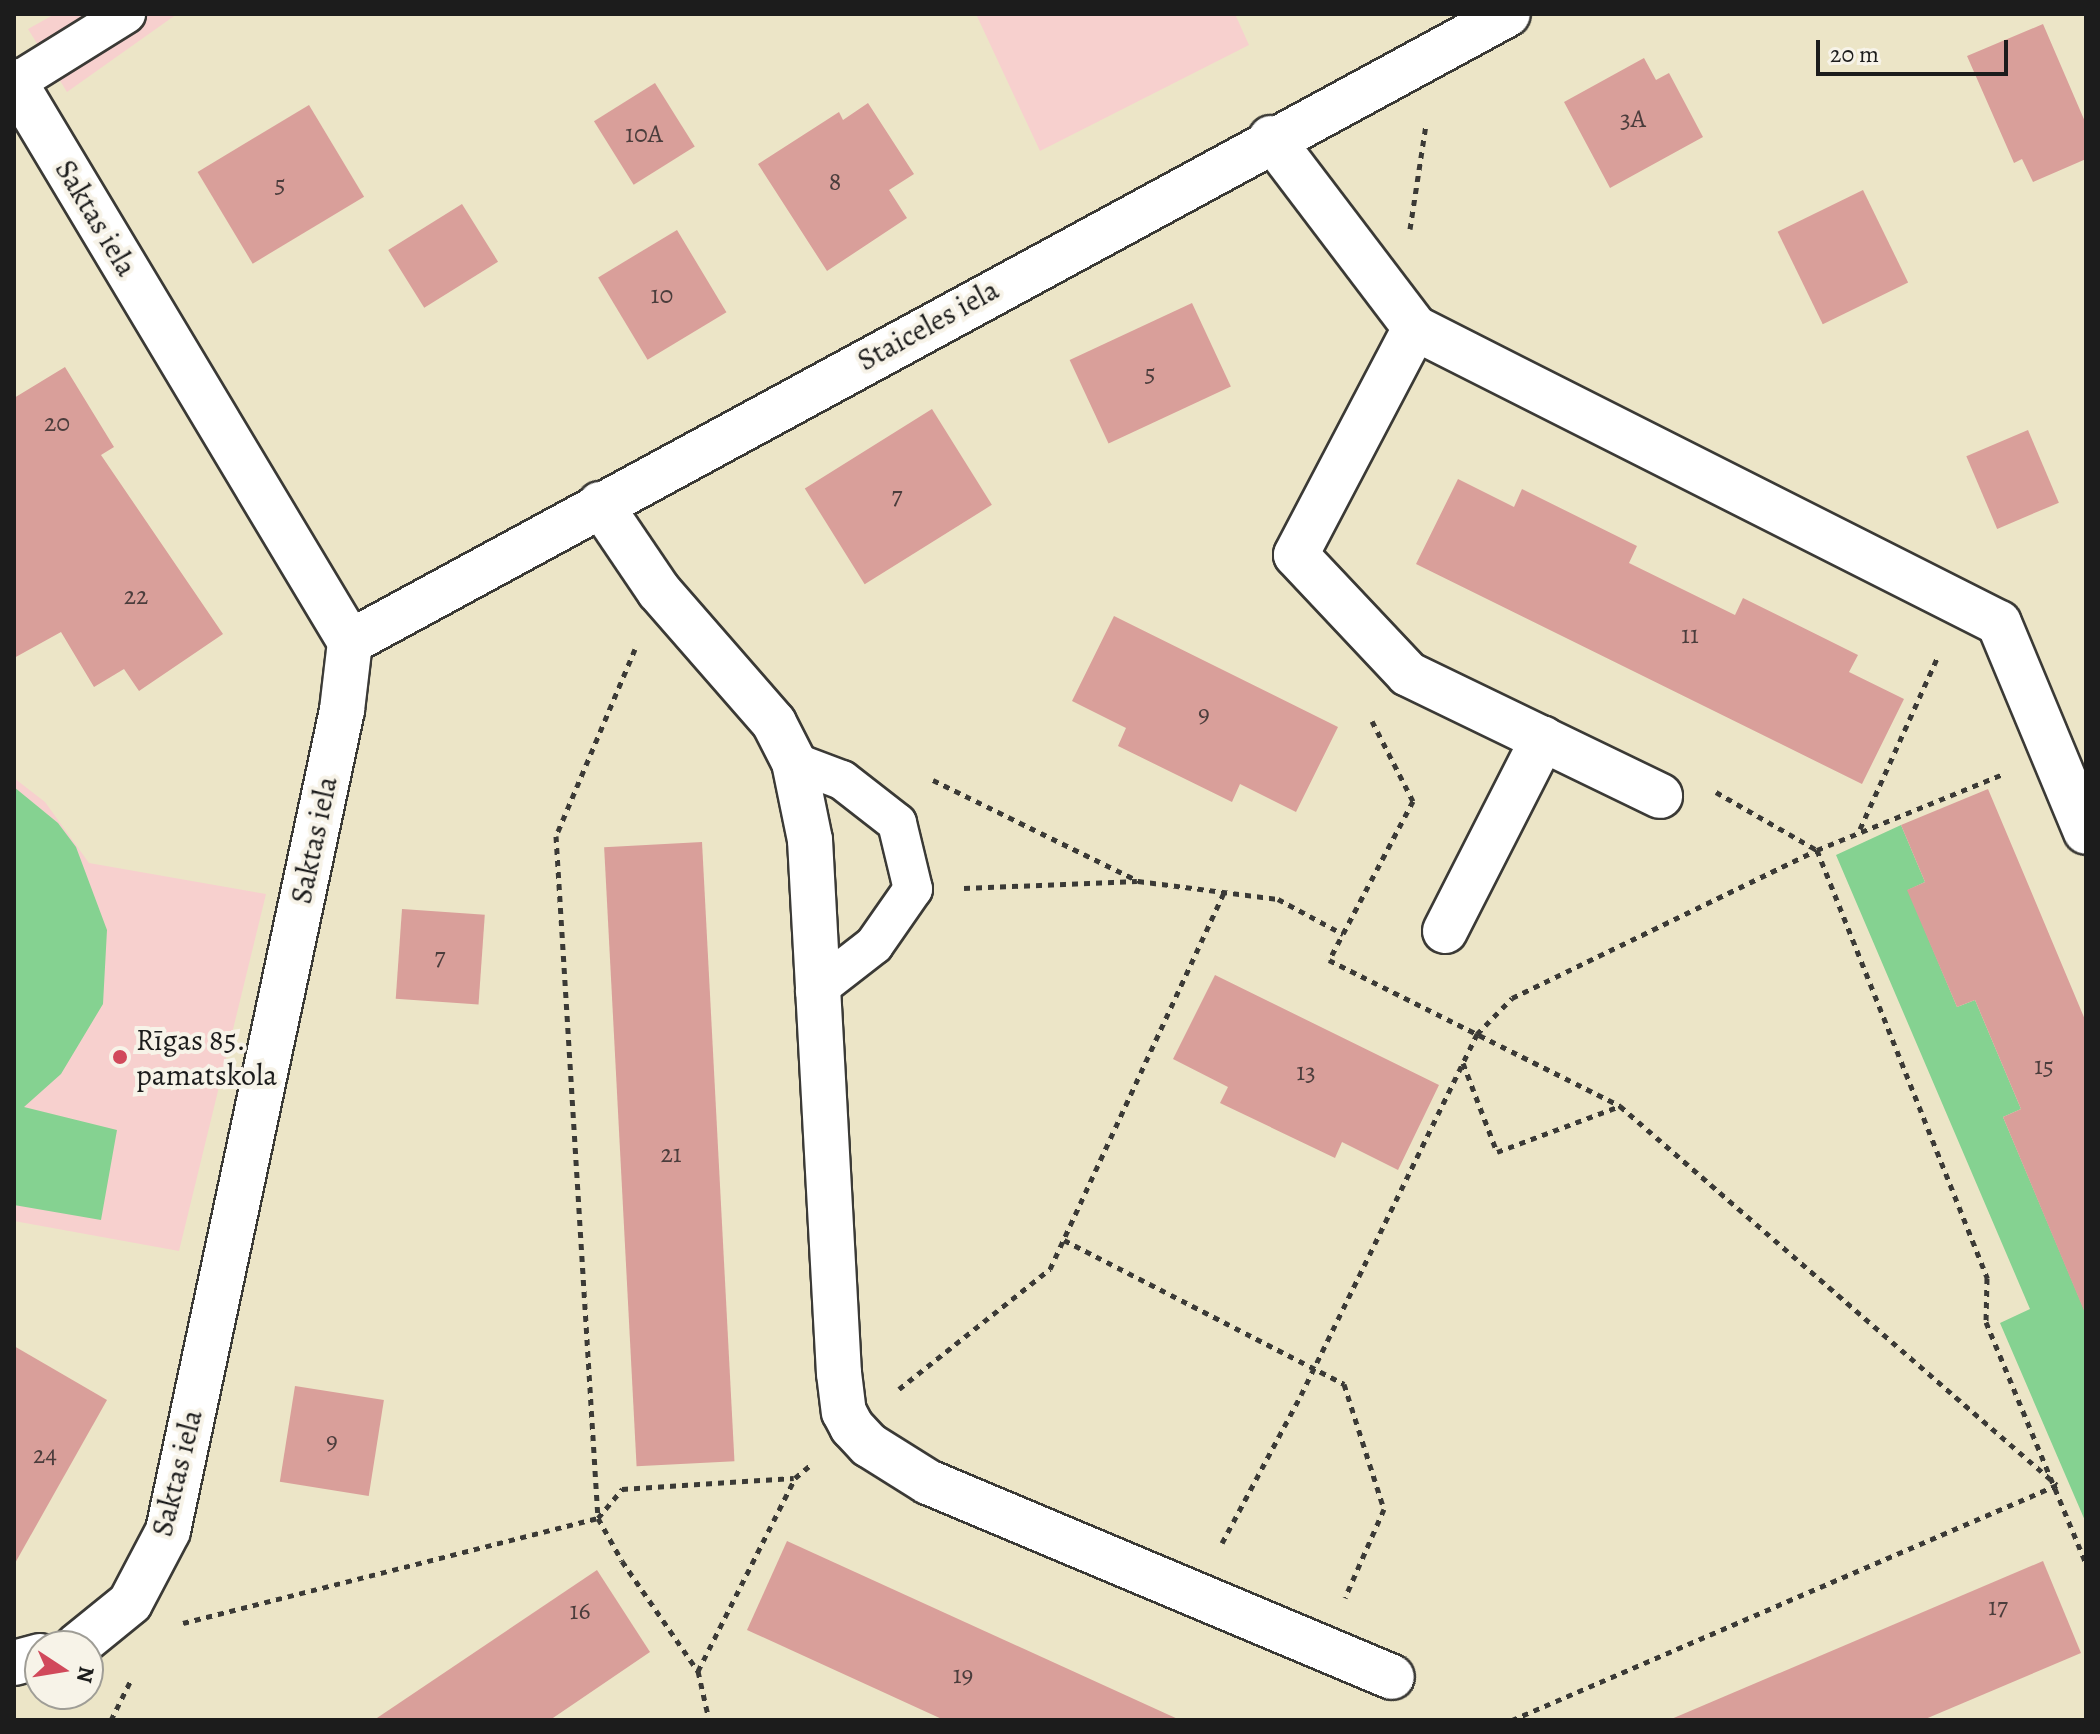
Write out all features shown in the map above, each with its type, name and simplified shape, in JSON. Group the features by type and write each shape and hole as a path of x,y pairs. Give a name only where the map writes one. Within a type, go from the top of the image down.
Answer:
{"street":[{"name":"Staiceles iela","path":"350,642 1271,138 1508,14"},
{"name":"Saktas iela","path":"14,82 350,642 342,710 168,1531 130,1603 97,1630"},
{"path":"1271,138 1415,328 1999,623 2086,832"},
{"path":"1415,328 1296,555 1408,674 1660,796"},
{"path":"600,504 659,591 774,723 794,762 810,840 815,991 839,1373 844,1412 852,1427 869,1445 928,1482 1392,1677"},
{"path":"1445,931 1543,739"}],"lane":[{"path":"14,82 126,14"},
{"path":"794,762 842,780 897,823 913,889 874,945 815,991"}],"path":[{"path":"1860,831 1962,604"},
{"path":"639,639 556,836 598,1518 622,1561 698,1671 709,1720"},
{"path":"1370,717 1413,801 1329,960 1620,1106 2057,1485"},
{"path":"1195,1594 1313,1370 1462,1062 1477,1034 1512,998 1817,850 2054,756"},
{"path":"930,779 1138,881"},
{"path":"1660,796 1699,782 1817,850 1987,1278 1986,1322 2057,1485 2086,1564"},
{"path":"913,889 1138,881 1225,890 1278,899 1343,934"},
{"path":"698,1671 795,1478 852,1427 1050,1269 1225,890"},
{"path":"1462,1062 1497,1152 1620,1106"},
{"path":"1064,1240 1344,1384 1384,1509 1324,1648"},
{"path":"170,1627 598,1518 622,1489 795,1478"},
{"path":"1512,1720 2057,1485"},
{"path":"111,1720 136,1669"}],"shaded area":[{"path":"55,14 177,14 67,92 28,29"},
{"path":"976,14 1235,14 1249,45 1040,151"},
{"name":"Rīgas 85. pamatskola","path":"14,778 45,802 89,863 266,894 179,1251 14,1221"}],"green space":[{"path":"14,787 58,823 76,847 107,930 103,1004 61,1074 24,1107 117,1130 101,1220 14,1205"},
{"path":"1901,825 1925,882 1908,890 1957,1007 1975,1000 2021,1109 2003,1117 2086,1314 2086,1523 2000,1323 2030,1309 1836,855"}],"building":[{"path":"2043,24 2086,124 2086,159 2033,182 2022,159 2014,163 1967,56"},
{"path":"1644,58 1656,80 1669,73 1703,137 1610,188 1564,102"},
{"path":"655,83 695,147 634,185 594,121"},
{"path":"868,103 914,174 889,190 907,218 827,271 758,164 839,112 843,120"},
{"path":"309,105 364,197 253,264 198,172"},
{"path":"1863,190 1908,283 1823,324 1778,232"},
{"path":"462,204 498,262 424,308 388,250"},
{"path":"677,230 726,312 648,360 598,277"},
{"path":"1192,303 1231,386 1109,443 1070,360"},
{"path":"65,367 114,447 101,455 223,634 139,691 124,669 94,687 61,632 14,658 14,398"},
{"path":"932,409 992,505 865,584 805,488"},
{"path":"2028,430 2059,503 1997,529 1966,456"},
{"path":"1458,479 1514,507 1522,489 1637,546 1629,563 1735,615 1743,598 1858,655 1849,672 1904,699 1862,784 1416,564"},
{"path":"1114,616 1338,727 1296,812 1240,784 1232,802 1118,746 1126,728 1072,701"},
{"path":"1988,789 2086,1022 2085,1313 2003,1117 2021,1109 1975,1000 1957,1007 1907,890 1925,882 1901,825"},
{"path":"702,842 734,1461 637,1466 604,847"},
{"path":"402,909 485,915 479,1005 396,999"},
{"path":"1215,975 1439,1085 1398,1170 1342,1142 1335,1158 1220,1103 1228,1087 1173,1059"},
{"path":"14,1346 107,1400 14,1565"},
{"path":"295,1386 384,1400 369,1496 280,1482"},
{"path":"787,1541 1180,1720 944,1720 747,1630"},
{"path":"2043,1561 2081,1653 1923,1720 1669,1720"},
{"path":"597,1570 650,1652 550,1720 374,1720"}],"place":[{"name":"Rīgas 85. pamatskola","path":"120,1057"}]}
